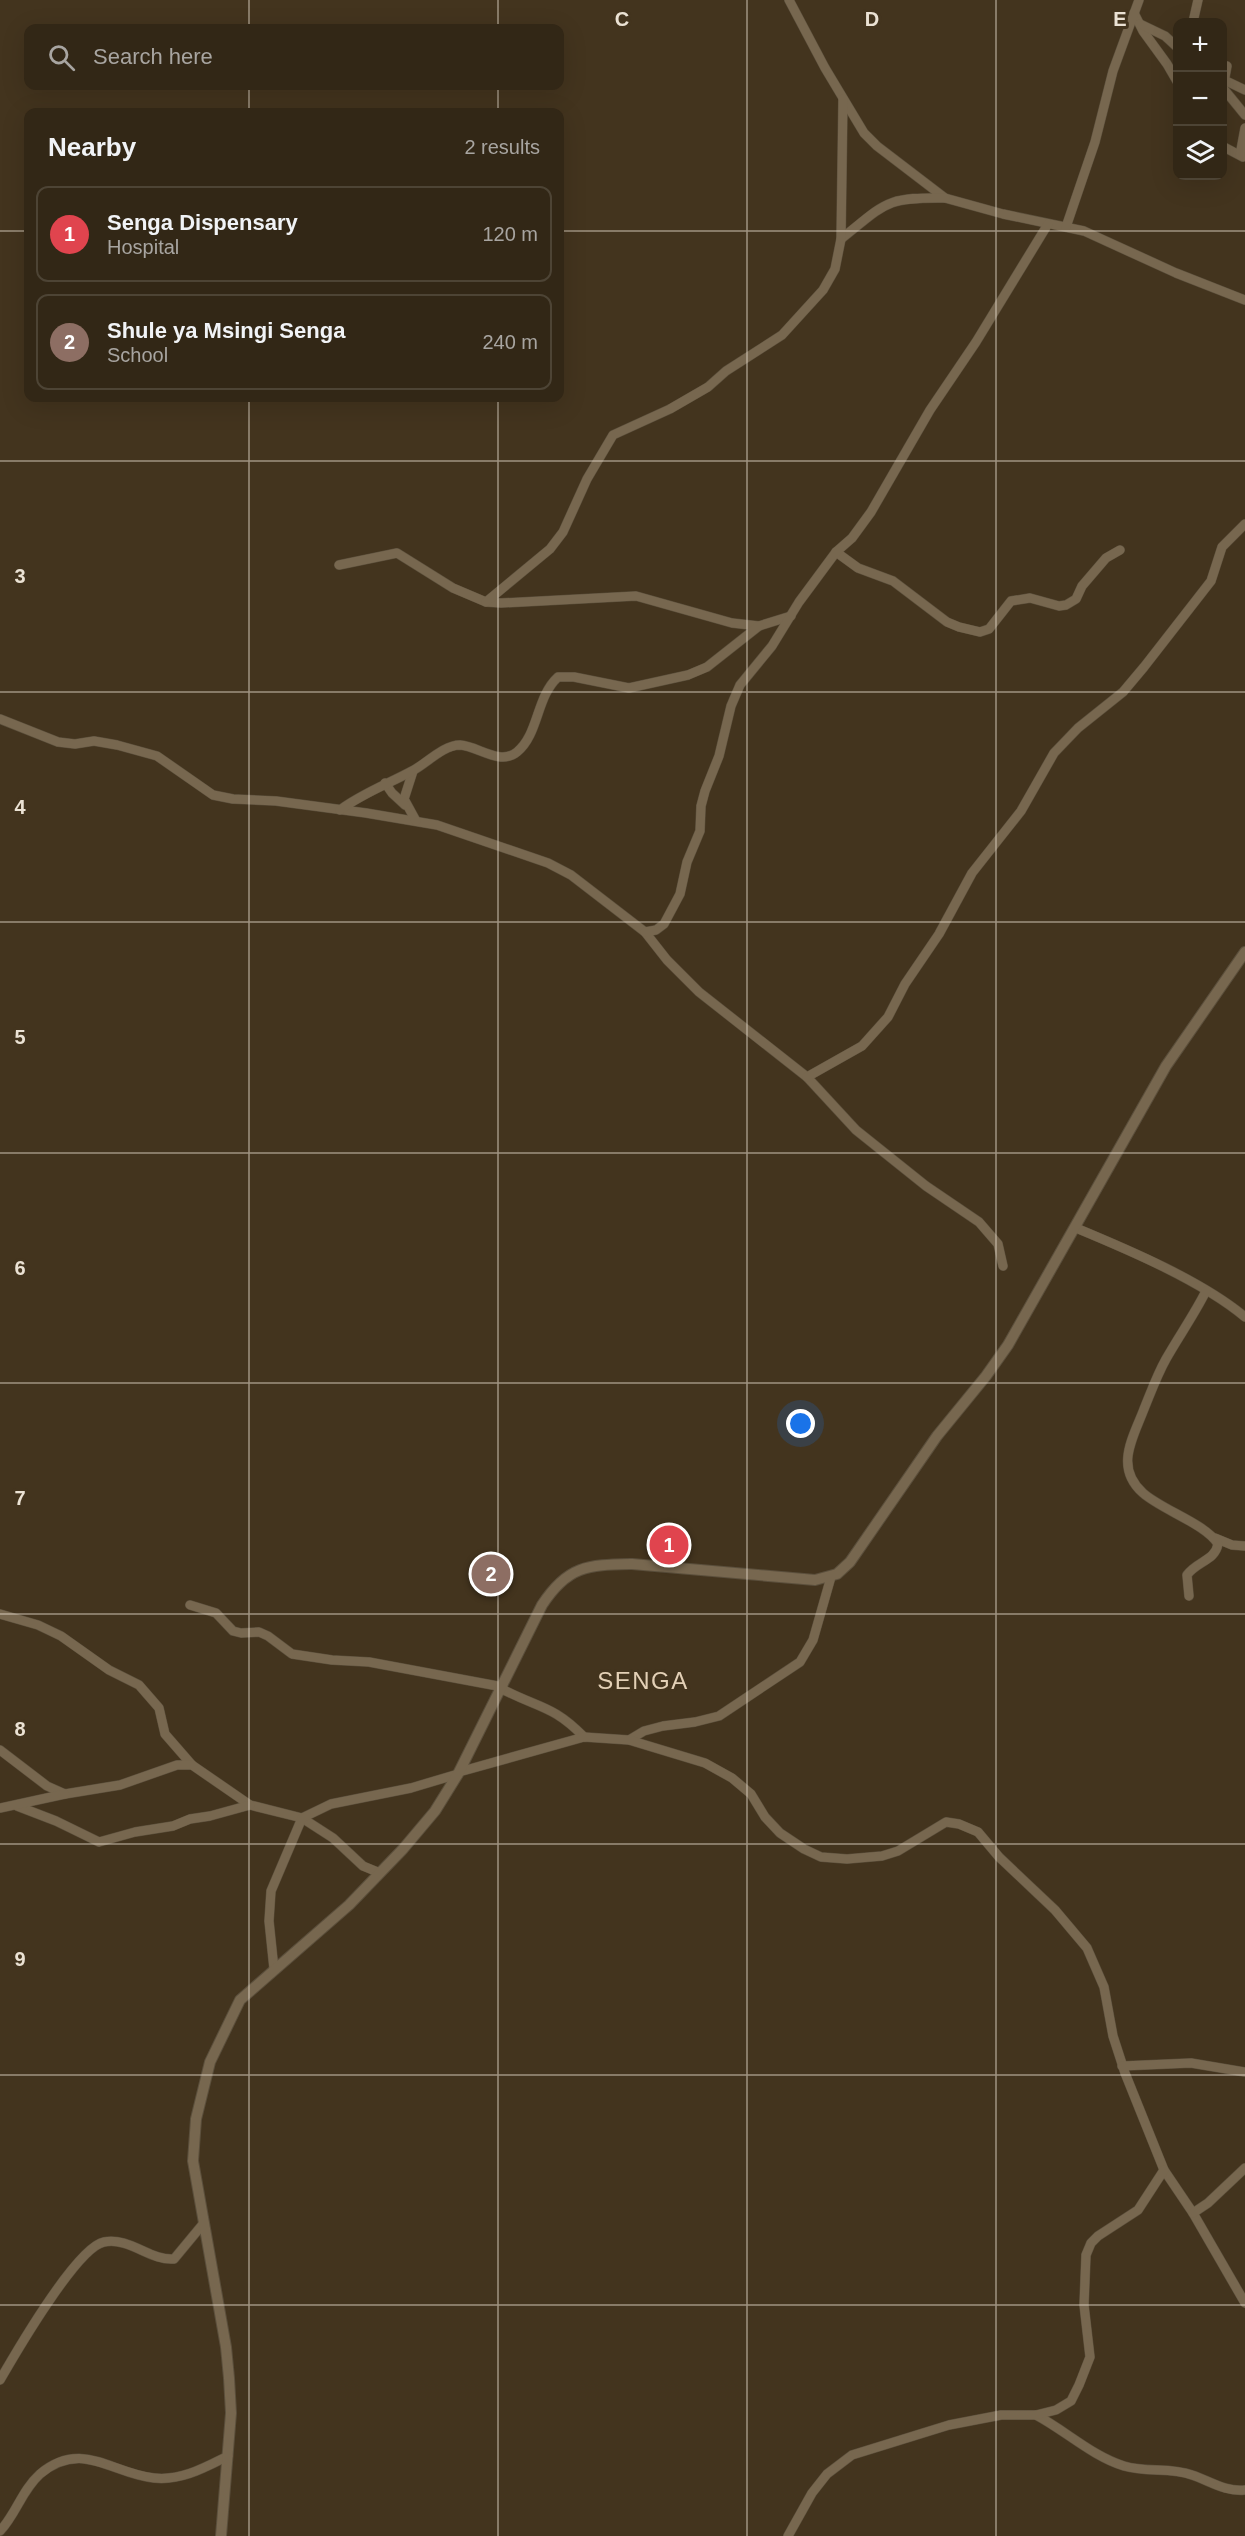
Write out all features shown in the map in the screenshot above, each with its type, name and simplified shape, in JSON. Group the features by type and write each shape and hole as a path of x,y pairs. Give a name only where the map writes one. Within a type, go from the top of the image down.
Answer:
{"street":[{"path":"789,0 864,133 877,146 945,198 961,204 1084,231 1111,241 1176,273 1245,300"},
{"path":"1066,227 1095,142 1113,71 1139,0"},
{"path":"1194,18 1198,0"},
{"path":"1134,13 1173,75"},
{"path":"1140,24 1165,36 1173,43"},
{"path":"1227,82 1245,90"},
{"path":"1227,93 1242,111"},
{"path":"1242,111 1245,96"},
{"path":"486,602 550,549 563,532 587,479 613,435 693,397 726,371 782,335 812,303 829,280 839,254 841,239 843,99"},
{"path":"1227,149 1243,157 1245,128"},
{"path":"841,239 863,219 890,202 903,198 945,198"},
{"path":"645,932 656,930 664,924 680,894 687,862 700,831 701,806 705,791 724,743 735,695 836,552 852,538 871,512 917,430 976,342 1048,224"},
{"path":"807,1077 862,1046 888,1017 905,984 939,934 972,873 1021,811 1054,753 1078,728 1122,692 1144,667 1211,581 1222,547 1245,524"},
{"path":"836,552 858,568 893,581 948,622 980,632 989,629 1011,600 1030,598 1066,605 1076,599 1082,586 1106,558 1120,550"},
{"path":"339,565 397,553 432,577 486,602 636,596 709,618 759,626"},
{"path":"340,810 385,783 413,771 447,749 460,745 492,755 504,756 516,753 525,742 535,721 544,694 558,677 574,677 629,688 688,675 706,666 759,626 791,616"},
{"path":"0,719 58,742 105,743 157,756 213,795 233,799 276,801 416,821 476,837 563,871 645,932 667,960 699,992 807,1077 856,1130 926,1186 978,1222 998,1244 1004,1266"},
{"path":"413,771 404,792 404,799 416,821"},
{"path":"385,783 392,794 407,807"},
{"path":"221,2536 231,2413 226,2347 193,2161 196,2119 205,2080 220,2037 240,2000 321,1930 381,1873 435,1811 459,1773 542,1605 557,1584 569,1573 604,1565 632,1564 815,1580 831,1577 850,1562 937,1436 978,1387 1008,1345 1166,1066 1245,952"},
{"path":"1076,1228 1137,1255 1220,1298 1244,1314"},
{"path":"1206,1292 1165,1361 1148,1396 1128,1447 1129,1476 1143,1494 1215,1538 1232,1545 1245,1545"},
{"path":"1189,1596 1187,1575 1194,1567 1214,1554 1218,1544 1215,1538"},
{"path":"629,1740 644,1731 719,1716 800,1662 813,1640 831,1577"},
{"path":"190,1605 216,1613 233,1630 240,1633 259,1632 268,1636 292,1654 332,1660 369,1662 503,1688 553,1710 584,1737"},
{"path":"0,1614 38,1625 61,1636 109,1670 139,1685 159,1708 165,1734 192,1765 250,1805 302,1818 333,1838 363,1866 381,1873"},
{"path":"274,1970 269,1922 271,1890 302,1818 332,1804 411,1788 584,1737 629,1740 705,1763 732,1778 751,1794 765,1817 780,1833 804,1850 821,1857 847,1859 882,1856 898,1851 946,1822 959,1824 978,1832 999,1857 1055,1910 1087,1948 1104,1988 1113,2036 1122,2066 1164,2170 1193,2213 1245,2303"},
{"path":"0,1750 47,1786 65,1794"},
{"path":"0,1808 120,1785 177,1765 192,1765"},
{"path":"17,1806 56,1821 99,1842 135,1832 173,1826 250,1805"},
{"path":"1122,2066 1191,2063 1245,2072"},
{"path":"1193,2213 1220,2193 1245,2168"},
{"path":"788,2536 827,2474 852,2455 923,2432 1001,2415 1036,2415 1056,2410 1071,2401 1090,2357 1084,2305 1084,2264 1091,2243 1138,2210 1164,2170"},
{"path":"0,2380 57,2290 87,2252 104,2242 120,2242 160,2257 174,2259 203,2224"},
{"path":"1036,2415 1103,2457 1123,2466 1144,2471 1176,2470 1218,2486 1245,2490"},
{"path":"0,2531 30,2484 42,2473 66,2461 96,2460 154,2478 179,2477 196,2473 228,2456"}],"place":[{"name":"Senga Dispensary","path":"669,1545"},
{"name":"Shule ya Msingi Senga","path":"491,1574"}],"district":[{"name":"SENGA","path":"643,1681"}]}
